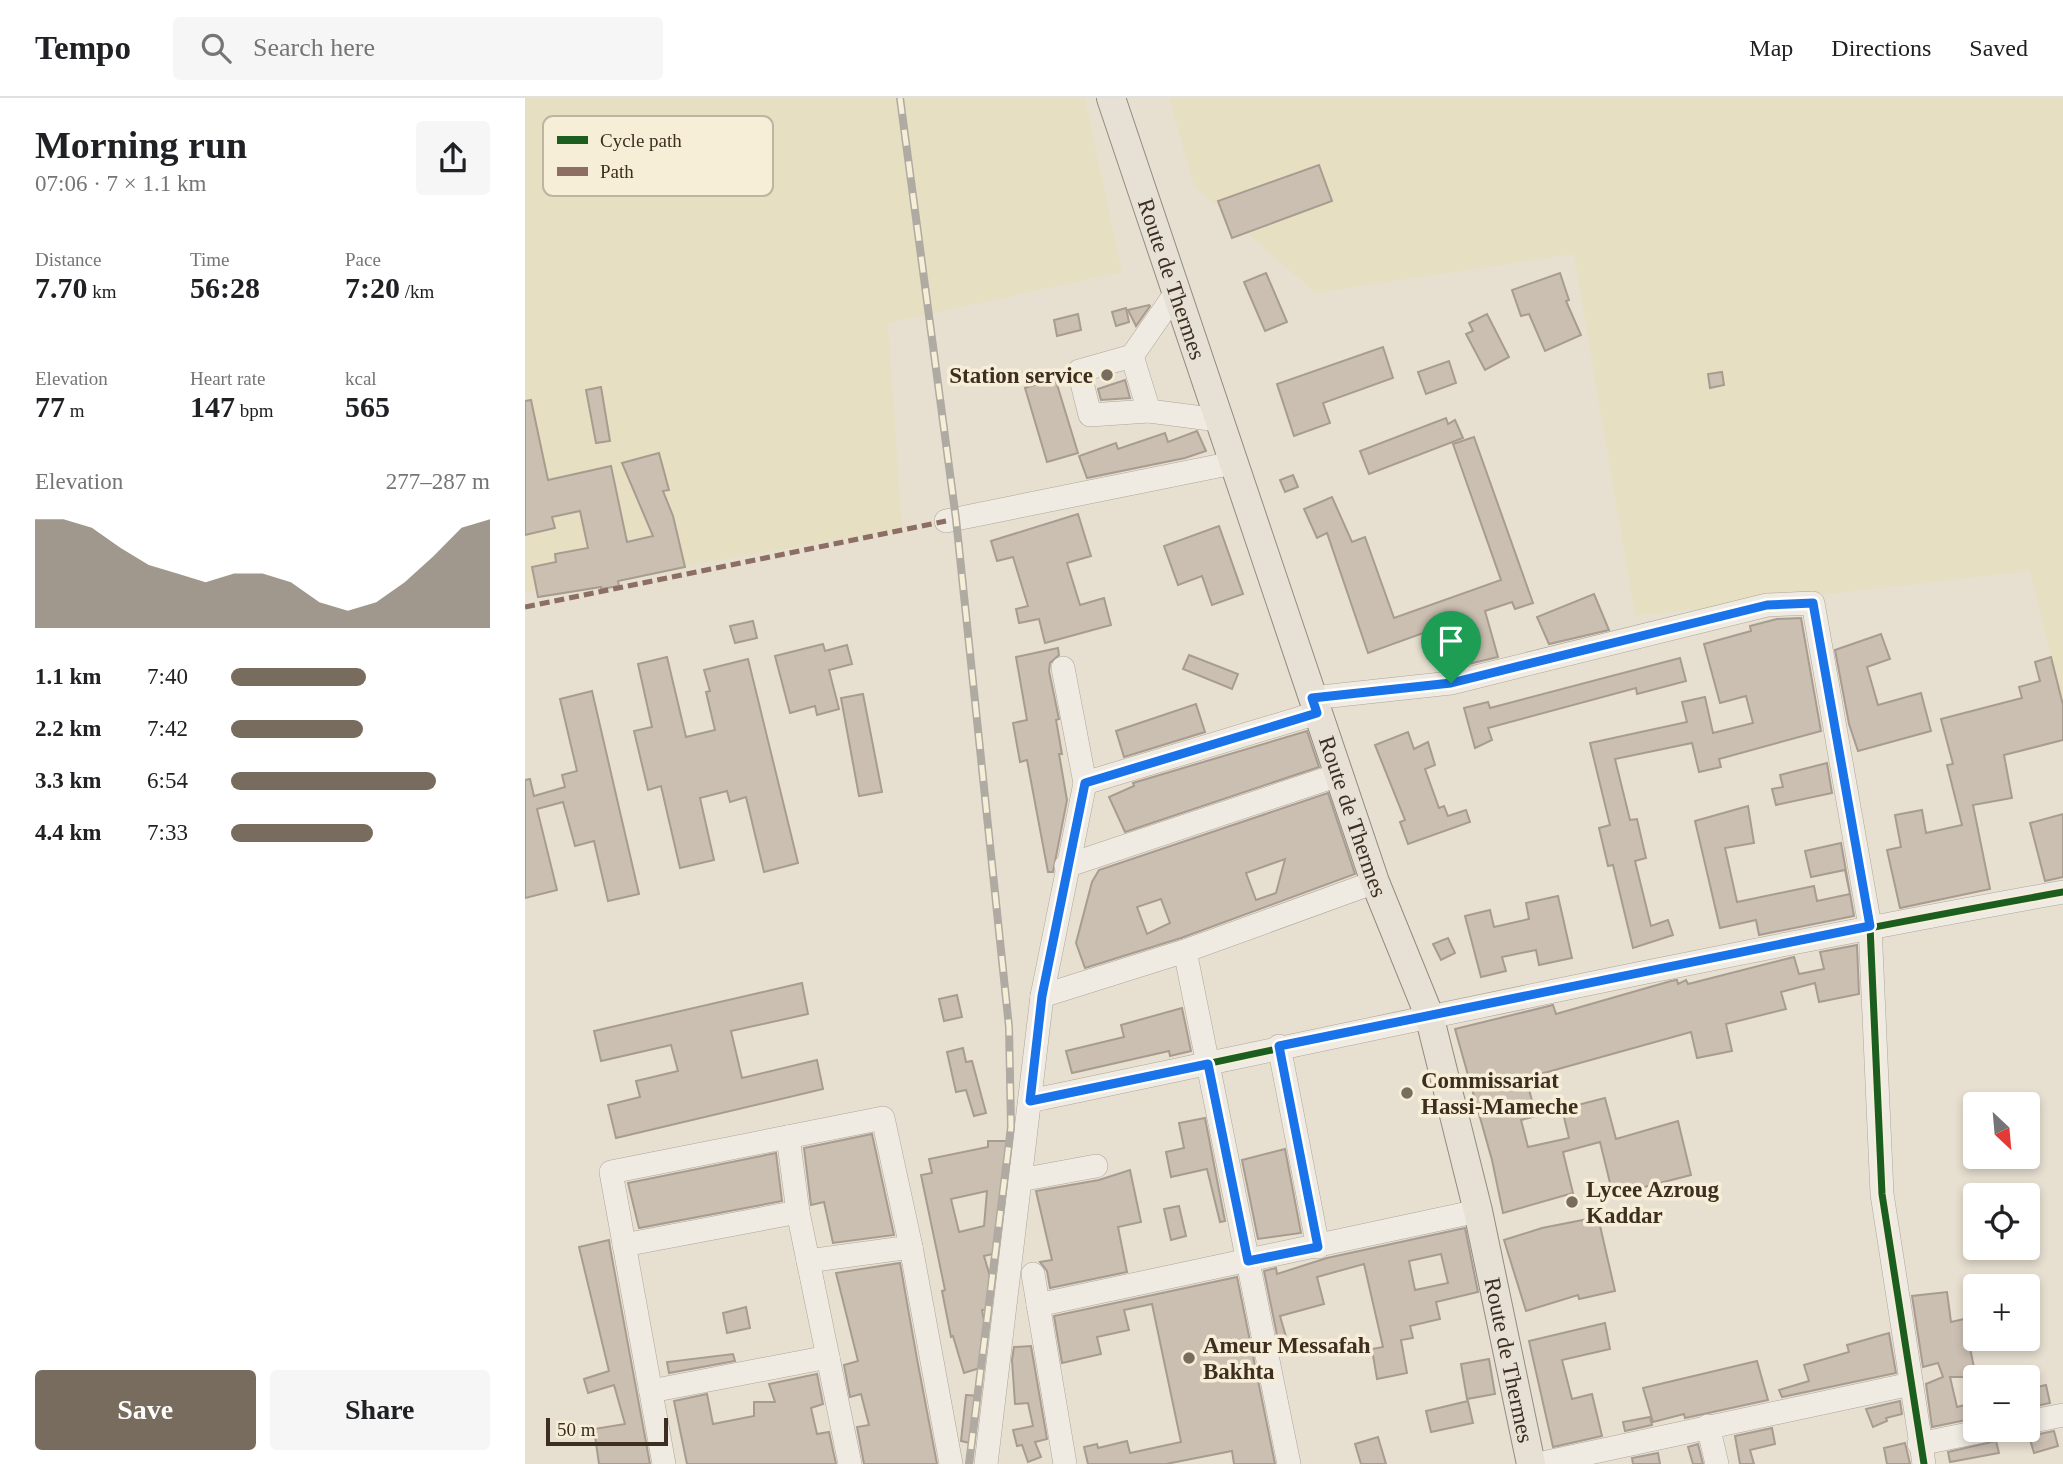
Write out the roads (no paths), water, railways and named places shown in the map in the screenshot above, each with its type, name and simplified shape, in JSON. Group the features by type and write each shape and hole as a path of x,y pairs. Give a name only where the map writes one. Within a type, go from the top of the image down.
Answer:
{"main road":[{"name":"Route de Thermes","path":"1111,98 1375,882 1429,1015 1478,1211 1531,1464"}],"street":[{"path":"1175,294 1132,356 1079,371 1090,415 1149,411 1218,420"},
{"path":"1132,356 1149,411"},
{"path":"946,521 1233,463"},
{"path":"1085,783 1315,706 1451,683 1767,605 1813,603 1870,926 1882,1194 1921,1454 1963,1439"},
{"path":"986,1464 1042,996 1066,866 1085,783 1063,668"},
{"path":"1066,866 1338,775"},
{"path":"1042,996 1185,951 1375,882"},
{"path":"1030,1101 1429,1015 1870,926 2063,892"},
{"path":"1185,951 1289,1464"},
{"path":"1279,1046 1318,1247"},
{"path":"664,1464 611,1172 883,1118 911,1247 951,1464"},
{"path":"788,1137 798,1212 850,1464"},
{"path":"1020,1180 1096,1166"},
{"path":"1038,1305 1478,1211"},
{"path":"624,1245 798,1212"},
{"path":"808,1261 911,1247"},
{"path":"1033,1274 1065,1464"},
{"path":"651,1391 828,1357"},
{"path":"1538,1464 1910,1384"},
{"path":"2040,1420 2063,1415"},
{"path":"1708,1426 1717,1464"}],"railway":[{"path":"900,98 956,519 1009,1027 1011,1127 969,1464"}],"place":[{"name":"Station service","path":"1107,375"},
{"name":"Commissariat Hassi-Mameche","path":"1407,1093"},
{"name":"Lycee Azroug Kaddar","path":"1572,1202"},
{"name":"Ameur Messafah Bakhta","path":"1189,1358"}]}
